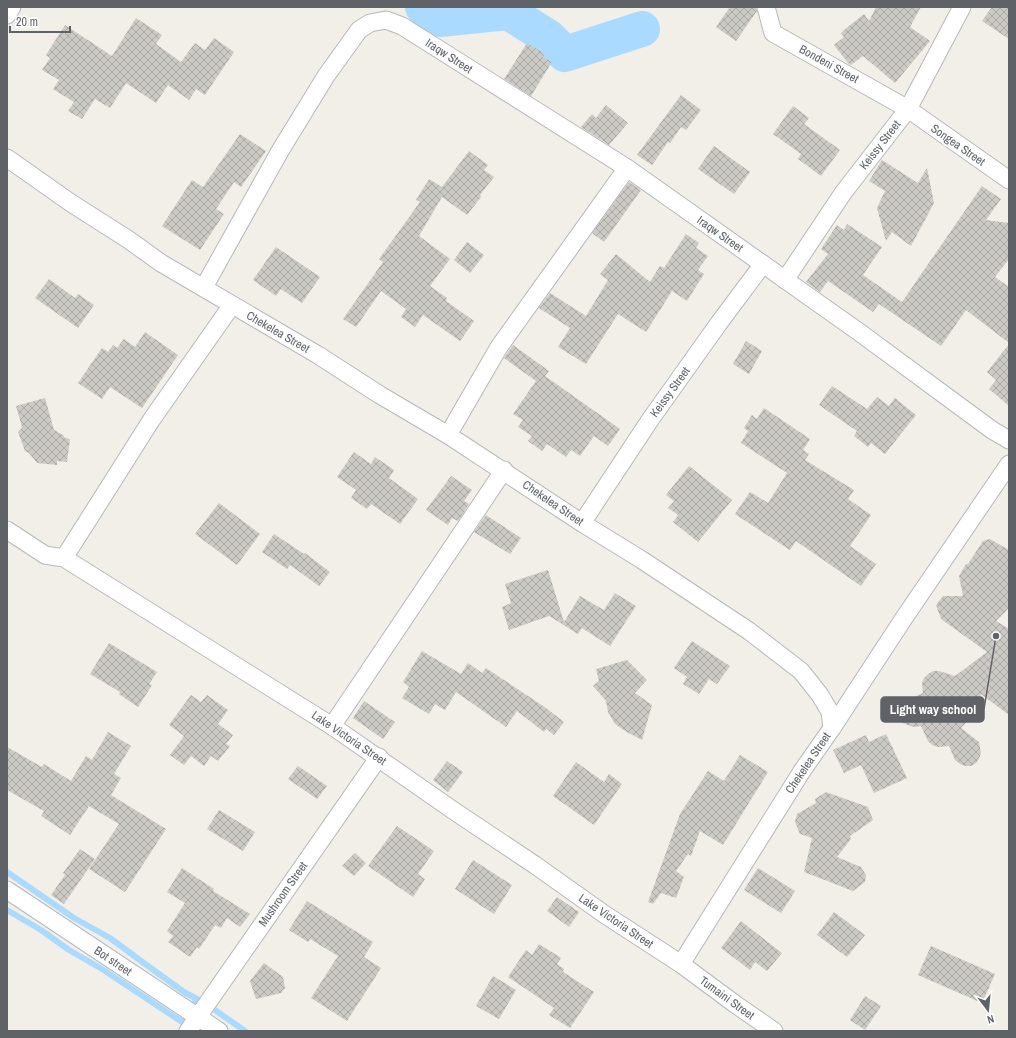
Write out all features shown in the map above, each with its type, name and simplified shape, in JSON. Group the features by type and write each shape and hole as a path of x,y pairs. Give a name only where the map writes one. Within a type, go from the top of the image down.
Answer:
{"street":[{"path":"7,16 12,7"},
{"name":"Bondeni Street","path":"766,7 773,33 908,109"},
{"name":"Keissy Street","path":"785,280 843,192 908,109 962,7"},
{"name":"Iraqw Street","path":"204,287 280,151 326,76 359,30 370,23 386,20 402,26 627,168 858,332 992,430 1009,440"},
{"name":"Songea Street","path":"908,109 1009,180"},
{"name":"Chekelea Street","path":"7,158 161,263 318,355 380,395 504,470 582,523 642,560 749,631 801,670 820,695 830,712 832,728 802,771 681,964"},
{"path":"448,435 499,348 627,168"},
{"name":"Keissy Street","path":"582,523 650,420 763,264"},
{"path":"64,558 152,419 232,305"},
{"path":"832,728 904,618 1009,464"},
{"path":"332,726 504,470"},
{"name":"Lake Victoria Street","path":"7,530 45,555 64,558 332,726 457,813 535,864 604,914 681,964"},
{"name":"Mushroom Street","path":"193,1024 378,757"},
{"name":"Bot street","path":"7,890 193,1024 219,1031"},
{"name":"Tumaini Street","path":"681,964 774,1031"}],"building":[{"path":"730,7 756,7 757,11 736,41 716,27"},
{"path":"876,7 921,7 910,27 930,41 895,83 863,56 851,65 849,64 834,45 844,37 841,33 864,14 869,21"},
{"path":"992,7 1009,7 1009,39 982,21"},
{"path":"136,18 162,35 156,44 181,62 195,43 205,50 214,38 234,52 205,95 196,89 189,100 168,85 156,103 126,83 110,108 95,99 82,119 68,111 74,102 53,89 59,80 42,70 50,58 46,55 65,25 112,56"},
{"path":"527,43 545,54 543,57 552,62 531,96 504,79"},
{"path":"681,95 701,110 686,130 681,127 670,143 668,142 652,165 637,155"},
{"path":"606,105 628,123 609,145 581,127 592,114 596,118"},
{"path":"793,106 809,118 804,124 840,150 821,176 798,159 801,154 773,134"},
{"path":"240,134 266,151 241,187 234,182 216,209 224,214 200,250 162,226 192,180 203,187"},
{"path":"714,146 750,172 734,194 698,169"},
{"path":"469,151 488,165 484,170 494,177 467,215 442,197 419,236 450,259 430,286 447,298 446,301 474,321 460,341 423,315 415,327 401,317 406,309 381,291 356,327 343,319 383,262 379,259 420,202 416,200 429,179 442,187"},
{"path":"882,160 918,183 927,168 934,203 911,246 892,232 886,241 877,208 885,191 869,181"},
{"path":"629,182 641,190 604,242 592,233"},
{"path":"982,186 1001,199 986,220 1009,223 1009,259 995,277 1009,287 1009,343 966,310 941,346 879,304 873,312 828,281 820,292 806,282 828,254 821,249 837,225 844,230 847,224 882,247 863,275 902,302"},
{"path":"686,234 699,243 696,248 708,256 698,270 704,274 687,301 672,291 646,332 618,314 586,364 558,347 570,328 539,308 550,293 586,316 608,280 600,274 616,254 650,282 660,266 664,268"},
{"path":"467,242 484,255 470,273 454,260"},
{"path":"276,247 320,277 302,303 281,289 276,296 253,280"},
{"path":"49,279 75,298 78,294 94,305 78,328 35,298"},
{"path":"145,332 178,355 142,408 110,387 102,399 78,383 102,348 108,352 113,345 117,348 124,339 135,347"},
{"path":"746,341 762,351 749,374 733,364"},
{"path":"1009,344 1009,406 989,389 996,380 987,372"},
{"path":"513,345 549,371 545,376 620,429 608,446 594,436 580,456 571,450 566,457 547,444 542,451 528,441 532,436 518,427 523,420 513,414 536,381 504,358"},
{"path":"832,386 867,409 877,397 889,406 895,398 916,415 885,454 871,443 868,447 854,436 857,431 819,405"},
{"path":"45,398 54,430 63,435 65,438 70,439 67,462 57,461 57,465 37,463 29,453 25,451 18,432 22,427 16,406"},
{"path":"764,408 810,439 803,450 809,454 805,460 854,490 848,499 871,515 850,546 876,564 861,586 796,541 790,550 735,514 750,492 768,503 787,473 741,443 748,431 744,428 752,415 757,419"},
{"path":"354,452 371,464 375,457 394,470 389,478 418,499 400,524 371,504 367,509 351,498 356,490 337,477"},
{"path":"689,466 732,500 698,542 673,522 678,515 668,508 674,501 666,495"},
{"path":"451,476 472,490 464,501 469,504 458,521 452,518 448,525 426,510"},
{"path":"219,503 260,534 237,565 195,534"},
{"path":"486,515 521,538 510,554 474,532"},
{"path":"274,534 304,554 305,553 330,572 319,586 290,565 287,569 262,552"},
{"path":"990,539 1009,550 1009,608 996,621 1009,629 1009,715 981,694 975,713 961,728 979,742 981,753 976,763 971,766 965,766 955,760 949,746 938,747 932,745 928,741 921,726 914,727 902,723 901,710 907,700 923,693 922,683 928,674 933,671 939,671 955,676 987,652 941,619 936,605 943,596 963,596 959,576 983,541"},
{"path":"548,570 564,622 580,596 604,610 615,593 636,606 610,646 582,628 578,634 549,616 509,630 502,607 511,603 505,584"},
{"path":"692,641 730,666 717,684 709,679 699,694 683,684 687,677 674,668"},
{"path":"109,643 157,672 149,684 152,685 138,707 119,694 120,692 90,674"},
{"path":"422,651 461,674 468,663 482,673 486,668 546,708 564,722 554,735 546,729 544,732 517,711 506,727 456,692 445,710 435,704 429,714 402,698 409,687 403,682"},
{"path":"627,660 647,680 635,693 652,705 642,740 615,724 608,712 606,701 593,686 599,681 596,669"},
{"path":"191,695 201,702 207,695 228,710 218,724 233,735 226,744 230,746 218,761 211,756 204,766 191,756 184,765 170,755 184,736 169,725"},
{"path":"364,701 395,722 383,739 353,718"},
{"path":"108,732 131,746 114,774 121,778 111,795 166,829 125,892 89,869 119,824 89,806 70,835 41,816 44,811 7,790 7,747 42,767 44,764 71,781 86,756 92,760"},
{"path":"886,734 907,778 874,793 861,765 844,773 833,750 866,735 869,742"},
{"path":"740,755 768,772 723,845 700,831 691,856 688,854 676,871 684,877 676,898 661,893 653,904 648,902 680,814 708,771 724,781"},
{"path":"447,761 463,772 448,792 433,780"},
{"path":"576,762 604,782 609,774 622,784 594,825 553,796"},
{"path":"298,766 327,786 317,799 288,779"},
{"path":"826,792 868,807 873,820 850,836 851,839 837,857 861,867 866,875 865,882 853,891 804,872 812,838 800,834 795,822 797,814 816,803 815,799"},
{"path":"219,810 255,832 243,851 207,829"},
{"path":"397,826 434,851 418,874 425,879 413,897 368,866"},
{"path":"80,849 95,859 64,904 51,895 65,875 63,873"},
{"path":"355,853 366,863 354,876 342,866"},
{"path":"473,860 512,885 494,914 455,889"},
{"path":"182,868 214,889 213,891 250,914 240,927 227,918 221,928 215,925 199,949 197,947 190,957 168,942 173,936 167,931 185,903 167,892"},
{"path":"758,868 795,891 781,913 744,890"},
{"path":"557,897 579,912 569,927 547,911"},
{"path":"307,901 373,942 364,957 381,968 347,1021 311,998 338,956 310,939 308,942 289,930"},
{"path":"834,912 865,935 847,957 817,935"},
{"path":"741,921 782,953 767,971 755,962 750,970 721,948"},
{"path":"539,944 561,958 557,964 564,969 563,972 594,992 570,1028 549,1015 554,1008 508,977 526,950 532,955"},
{"path":"931,946 995,974 982,1003 918,975"},
{"path":"264,963 283,977 285,988 281,993 256,999 250,981"},
{"path":"493,976 516,990 499,1019 476,1006"},
{"path":"865,996 881,1006 865,1030 850,1020"}],"waterway":[{"path":"423,7 440,19 508,12 548,37 565,54 642,29"},
{"path":"7,872 74,918 110,938 184,992 197,999 182,1022 102,969 69,950 41,930 7,910"},
{"path":"212,1008 245,1031"}],"place":[{"name":"Light way school","path":"996,636"}]}
